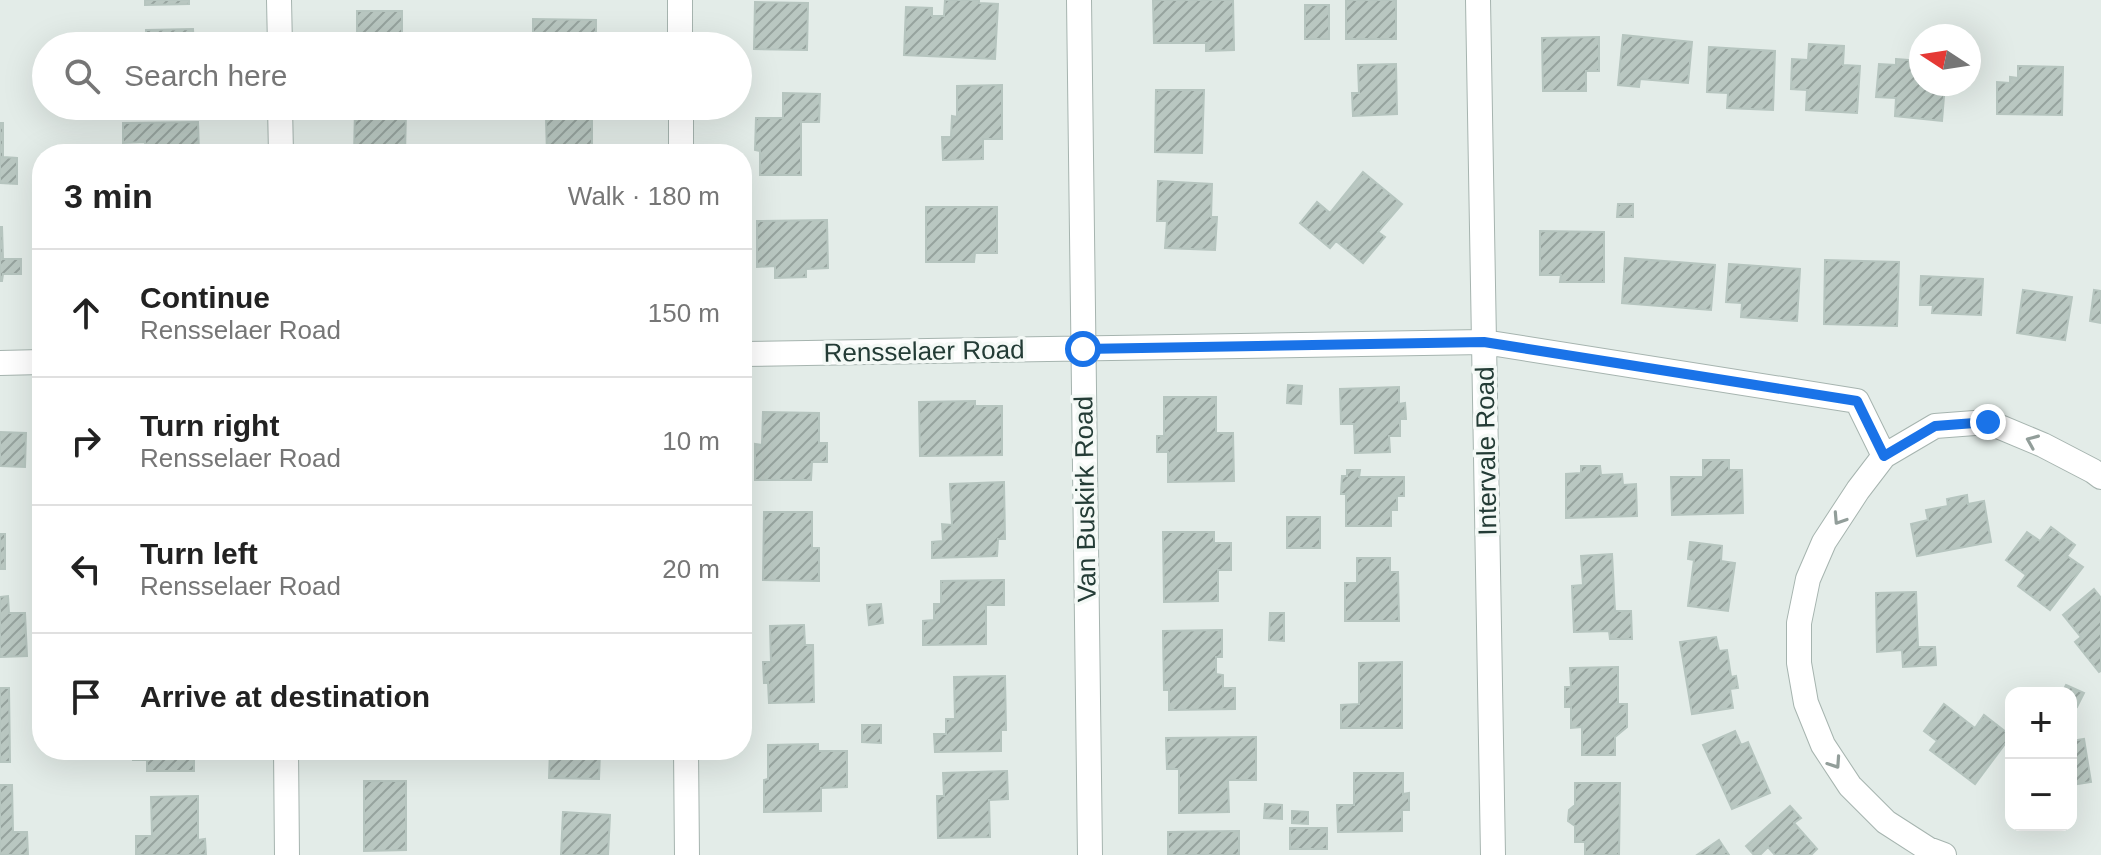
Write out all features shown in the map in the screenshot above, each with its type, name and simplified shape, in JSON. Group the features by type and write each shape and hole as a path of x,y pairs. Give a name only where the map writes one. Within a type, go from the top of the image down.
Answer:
{"street":[{"path":"279,0 280,32"},
{"path":"680,0 680,32"},
{"name":"Van Buskirk Road","path":"1079,0 1090,855"},
{"name":"Intervale Road","path":"1478,0 1493,855"},
{"path":"280,120 281,144"},
{"path":"681,120 681,144"},
{"name":"Rensselaer Road","path":"752,354 1484,342 1857,401 1884,456"},
{"path":"0,363 32,362"},
{"path":"1944,855 1928,849 1886,822 1850,786 1823,745 1806,703 1799,663 1799,623 1808,579 1824,542 1884,456 1935,426 1988,422 2043,445 2101,477"},
{"path":"286,760 287,855"},
{"path":"686,760 687,855"}],"building":[{"path":"145,0 189,0 189,4 145,5"},
{"path":"945,0 979,0 979,3 998,4 995,59 904,55 906,7 932,8 932,16 944,16"},
{"path":"1153,0 1233,0 1234,50 1206,51 1206,43 1154,43"},
{"path":"1346,0 1396,0 1396,39 1346,39"},
{"path":"755,2 808,3 807,50 754,49"},
{"path":"1305,5 1329,5 1329,39 1305,39"},
{"path":"357,11 402,11 402,32 357,32"},
{"path":"533,19 596,20 596,32 533,32"},
{"path":"193,29 193,32 146,32"},
{"path":"1623,35 1692,42 1688,83 1640,79 1639,87 1618,85"},
{"path":"1599,37 1599,71 1586,71 1586,91 1543,91 1542,38"},
{"path":"1809,44 1844,46 1843,65 1860,66 1857,113 1806,110 1807,90 1791,89 1792,59 1808,60"},
{"path":"1709,47 1775,51 1773,110 1727,108 1728,93 1707,92"},
{"path":"1896,59 1909,60 1909,96 1944,96 1942,121 1895,116 1896,98 1876,97 1879,64 1896,65"},
{"path":"1396,64 1397,114 1353,116 1352,93 1359,93 1358,65"},
{"path":"2018,66 2063,67 2062,115 1997,114 1997,82 2010,83 2010,77 2018,78"},
{"path":"1002,85 1002,139 983,139 983,159 943,160 942,137 951,137 952,116 957,117 957,86"},
{"path":"1156,90 1204,90 1202,153 1155,152"},
{"path":"783,93 820,94 819,122 801,122 801,175 760,175 760,151 755,150 756,118 783,118"},
{"path":"355,120 406,120 405,144 354,144"},
{"path":"546,120 592,120 592,144 547,144"},
{"path":"198,122 199,144 123,143 123,123"},
{"path":"0,123 3,123 3,157 17,158 17,184 0,183"},
{"path":"1363,172 1402,204 1378,232 1385,237 1363,263 1336,241 1330,248 1300,223 1317,202 1330,213"},
{"path":"1158,181 1212,184 1211,217 1217,217 1215,250 1165,248 1167,221 1157,221"},
{"path":"1618,204 1633,204 1633,217 1617,217"},
{"path":"926,207 997,207 997,253 975,253 974,262 926,262"},
{"path":"827,220 828,268 806,269 806,277 775,278 775,266 757,267 757,221"},
{"path":"0,227 3,259 21,259 21,274 3,274 2,281 0,281"},
{"path":"1540,231 1604,232 1604,282 1560,282 1561,275 1540,275"},
{"path":"1625,258 1715,265 1711,310 1622,303"},
{"path":"1825,260 1899,262 1897,326 1824,324"},
{"path":"1729,264 1800,269 1797,321 1741,317 1742,303 1726,302"},
{"path":"1921,276 1983,279 1981,315 1932,313 1933,305 1920,305"},
{"path":"2023,290 2072,297 2065,340 2017,333"},
{"path":"2094,290 2101,291 2101,323 2090,321"},
{"path":"1288,385 1302,386 1301,404 1287,403"},
{"path":"1399,387 1399,404 1405,403 1406,419 1400,419 1400,436 1389,436 1390,452 1355,453 1354,424 1341,424 1340,389"},
{"path":"1164,397 1216,397 1216,433 1233,433 1234,481 1168,482 1168,452 1157,452 1157,436 1164,436"},
{"path":"975,401 975,406 1002,406 1002,455 920,456 919,402"},
{"path":"763,412 819,413 819,443 827,443 827,462 812,462 811,480 755,480 755,444 762,445"},
{"path":"0,432 26,433 25,467 0,466"},
{"path":"1703,460 1729,460 1729,470 1742,470 1743,513 1672,515 1671,477 1703,477"},
{"path":"1581,466 1600,466 1601,475 1622,474 1623,485 1636,484 1637,516 1566,518 1566,474 1581,473"},
{"path":"1347,470 1360,470 1359,477 1404,477 1404,496 1397,496 1397,510 1391,510 1391,526 1346,526 1346,494 1341,494 1342,476 1347,476"},
{"path":"1004,482 1005,539 998,539 997,556 932,558 932,542 943,541 942,524 952,525 950,484"},
{"path":"1967,495 1968,504 1984,501 1991,542 1917,556 1911,524 1928,520 1926,510 1948,506 1947,499"},
{"path":"764,512 812,512 812,548 819,548 819,581 763,580"},
{"path":"1287,517 1320,517 1320,548 1287,548"},
{"path":"2051,527 2075,545 2067,556 2083,567 2050,610 2018,586 2026,575 2006,560 2027,532 2040,541"},
{"path":"1163,532 1214,532 1214,543 1231,543 1231,570 1218,570 1218,601 1164,602"},
{"path":"0,534 5,534 5,569 0,569"},
{"path":"1690,542 1722,546 1721,561 1735,563 1728,611 1688,606 1694,560 1688,559"},
{"path":"1612,554 1615,611 1631,611 1632,639 1610,639 1609,631 1574,632 1572,586 1583,585 1581,556"},
{"path":"1357,558 1390,558 1390,572 1398,572 1399,621 1345,621 1345,583 1357,583"},
{"path":"1004,580 1004,605 986,605 986,644 923,645 923,621 934,620 934,604 941,604 941,581"},
{"path":"2094,589 2101,598 2099,672 2075,642 2081,637 2063,615"},
{"path":"1916,592 1918,647 1935,647 1936,665 1903,667 1902,650 1877,652 1876,593"},
{"path":"8,596 9,613 25,613 27,656 0,657 0,597"},
{"path":"881,604 883,623 869,625 867,605"},
{"path":"1270,613 1284,613 1284,641 1269,640"},
{"path":"804,625 805,645 813,645 814,702 769,703 763,662 771,662 770,626"},
{"path":"1222,630 1222,657 1216,657 1216,674 1223,675 1223,688 1235,688 1235,709 1169,710 1169,690 1164,690 1163,631"},
{"path":"1716,637 1719,651 1727,650 1731,677 1736,676 1738,688 1730,689 1733,708 1692,714 1680,642"},
{"path":"1402,662 1402,728 1341,728 1341,705 1359,704 1359,663"},
{"path":"1618,667 1618,704 1627,704 1627,727 1615,737 1615,755 1582,755 1582,727 1571,728 1571,707 1565,707 1565,687 1571,687 1570,668"},
{"path":"1005,676 1006,730 1001,730 1001,751 935,752 934,734 946,734 946,719 955,719 954,677"},
{"path":"0,688 9,688 10,762 0,762"},
{"path":"2077,690 2084,693 2077,707"},
{"path":"1944,704 1975,728 1984,715 2005,731 2005,744 1975,784 1930,750 1937,741 1924,731"},
{"path":"862,725 881,725 881,743 862,742"},
{"path":"1735,731 1741,745 1748,742 1770,793 1732,809 1703,745"},
{"path":"1256,737 1256,780 1228,780 1229,812 1179,813 1179,769 1167,769 1166,738"},
{"path":"2084,739 2091,782 2077,784 2077,740"},
{"path":"818,744 818,751 847,751 847,787 821,788 821,811 764,812 768,745"},
{"path":"147,760 194,760 194,771 147,771"},
{"path":"550,760 600,760 599,779 549,778"},
{"path":"1007,771 1008,799 989,800 990,837 938,838 937,796 944,796 943,773"},
{"path":"1354,773 1403,773 1403,794 1409,793 1409,810 1402,810 1402,831 1338,832 1337,805 1354,805"},
{"path":"364,781 406,781 406,850 364,851"},
{"path":"1575,783 1620,783 1619,855 1585,855 1585,842 1575,842 1575,826 1568,821 1569,810 1575,805"},
{"path":"0,785 12,785 13,832 27,832 28,855 0,855"},
{"path":"198,796 198,840 205,839 206,855 136,855 136,836 152,836 151,797"},
{"path":"1265,804 1282,805 1282,819 1264,818"},
{"path":"1790,806 1801,818 1794,823 1817,849 1811,855 1775,855 1768,847 1760,855 1754,855 1746,846"},
{"path":"1292,811 1308,812 1308,824 1292,823"},
{"path":"563,812 610,815 608,855 561,855"},
{"path":"1290,828 1327,828 1327,849 1290,849"},
{"path":"1239,831 1239,855 1168,855 1168,832"},
{"path":"1719,840 1729,855 1697,855"}],"route":[{"path":"1083,349 1484,342 1857,401 1884,456 1935,426 1988,422"}]}
